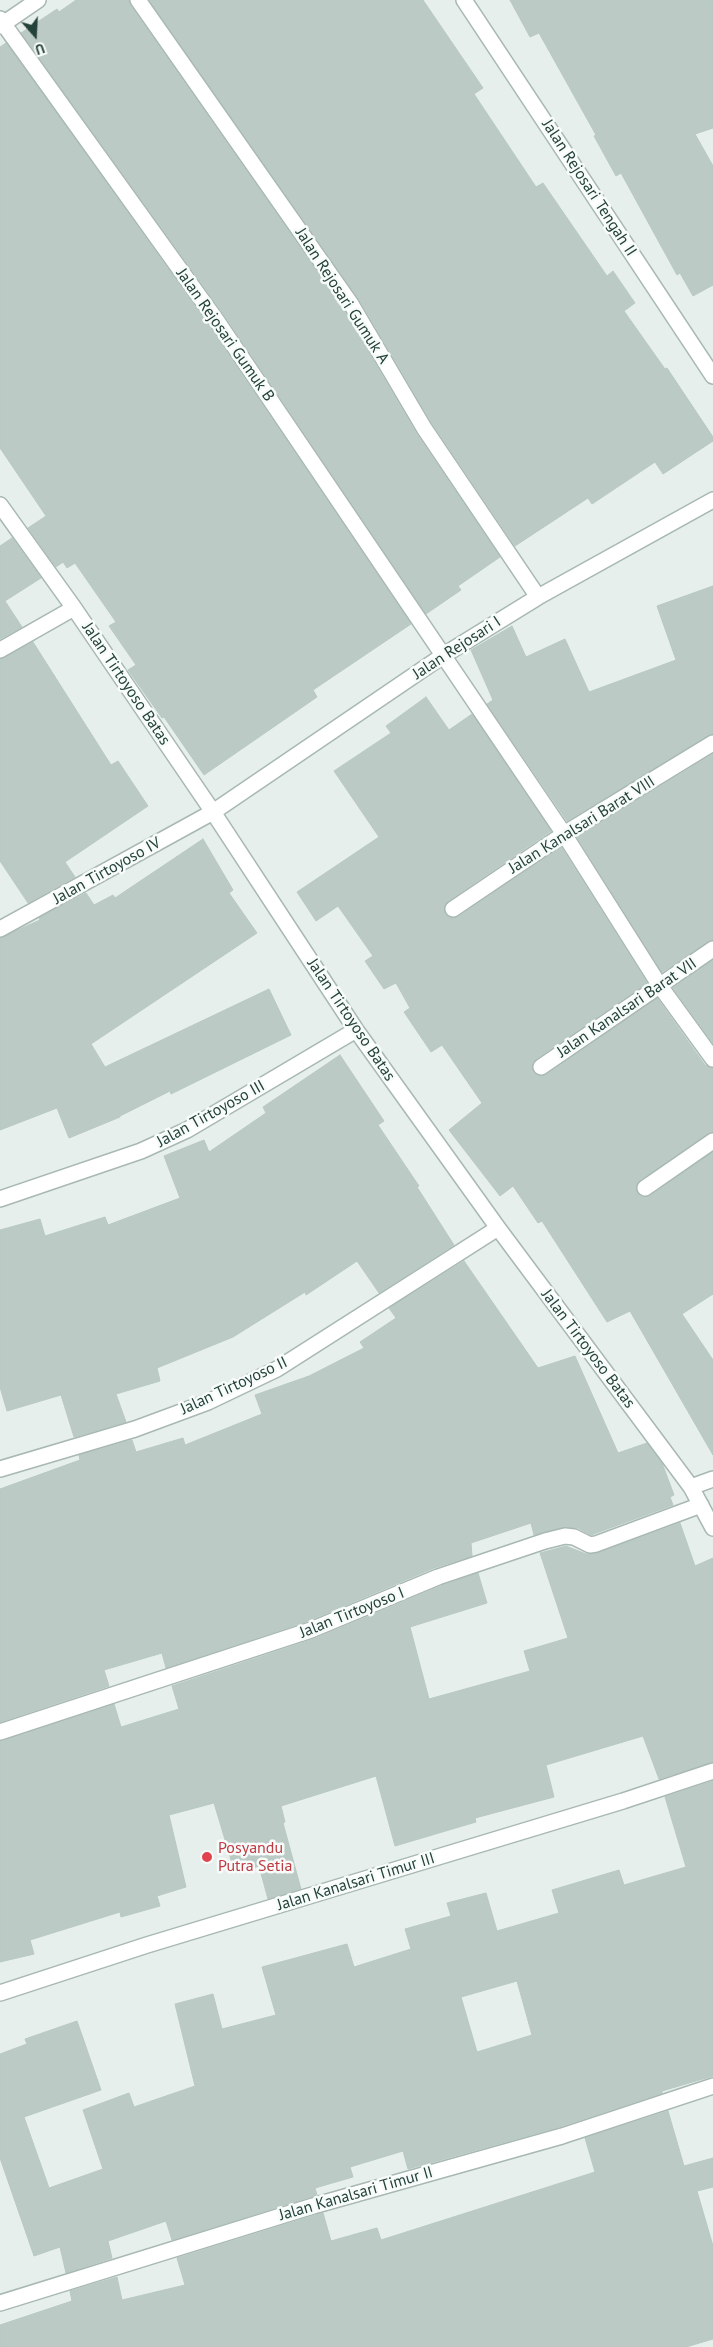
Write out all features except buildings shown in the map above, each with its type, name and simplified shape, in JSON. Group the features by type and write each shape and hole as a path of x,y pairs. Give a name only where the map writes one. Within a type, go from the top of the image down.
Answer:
{"street":[{"path":"1,23 38,0"},
{"name":"Jalan Rejosari Gumuk A","path":"138,0 351,304 424,428 538,597"},
{"name":"Jalan Rejosari Tengah II","path":"464,0 713,376"},
{"name":"Jalan Rejosari Gumuk B","path":"1,23 217,321 564,834 660,986 713,1059"},
{"name":"Jalan Rejosari I","path":"213,812 444,654 538,597 713,500"},
{"name":"Jalan Tirtoyoso Batas","path":"0,505 74,608 213,812 356,1030 498,1228 691,1487 713,1528"},
{"path":"0,650 74,608"},
{"name":"Jalan Kanalsari Barat VIII","path":"452,909 564,834 713,743"},
{"name":"Jalan Tirtoyoso IV","path":"0,929 213,812"},
{"name":"Jalan Kanalsari Barat VII","path":"541,1067 713,949"},
{"name":"Jalan Tirtoyoso III","path":"0,1199 127,1156 187,1130 356,1030"},
{"path":"645,1188 713,1141"},
{"name":"Jalan Tirtoyoso II","path":"0,1470 135,1429 208,1402 277,1369 498,1228"},
{"path":"691,1487 713,1479"},
{"name":"Jalan Tirtoyoso I","path":"0,1732 311,1630 438,1578 545,1541 565,1536 574,1537 590,1545 596,1544 701,1506"},
{"name":"Jalan Kanalsari Timur III","path":"0,1993 147,1945 623,1801 713,1771"},
{"name":"Jalan Kanalsari Timur II","path":"0,2303 313,2206 562,2136 713,2086"}],"place":[{"name":"Posyandu Putra Setia","path":"207,1857"}]}
